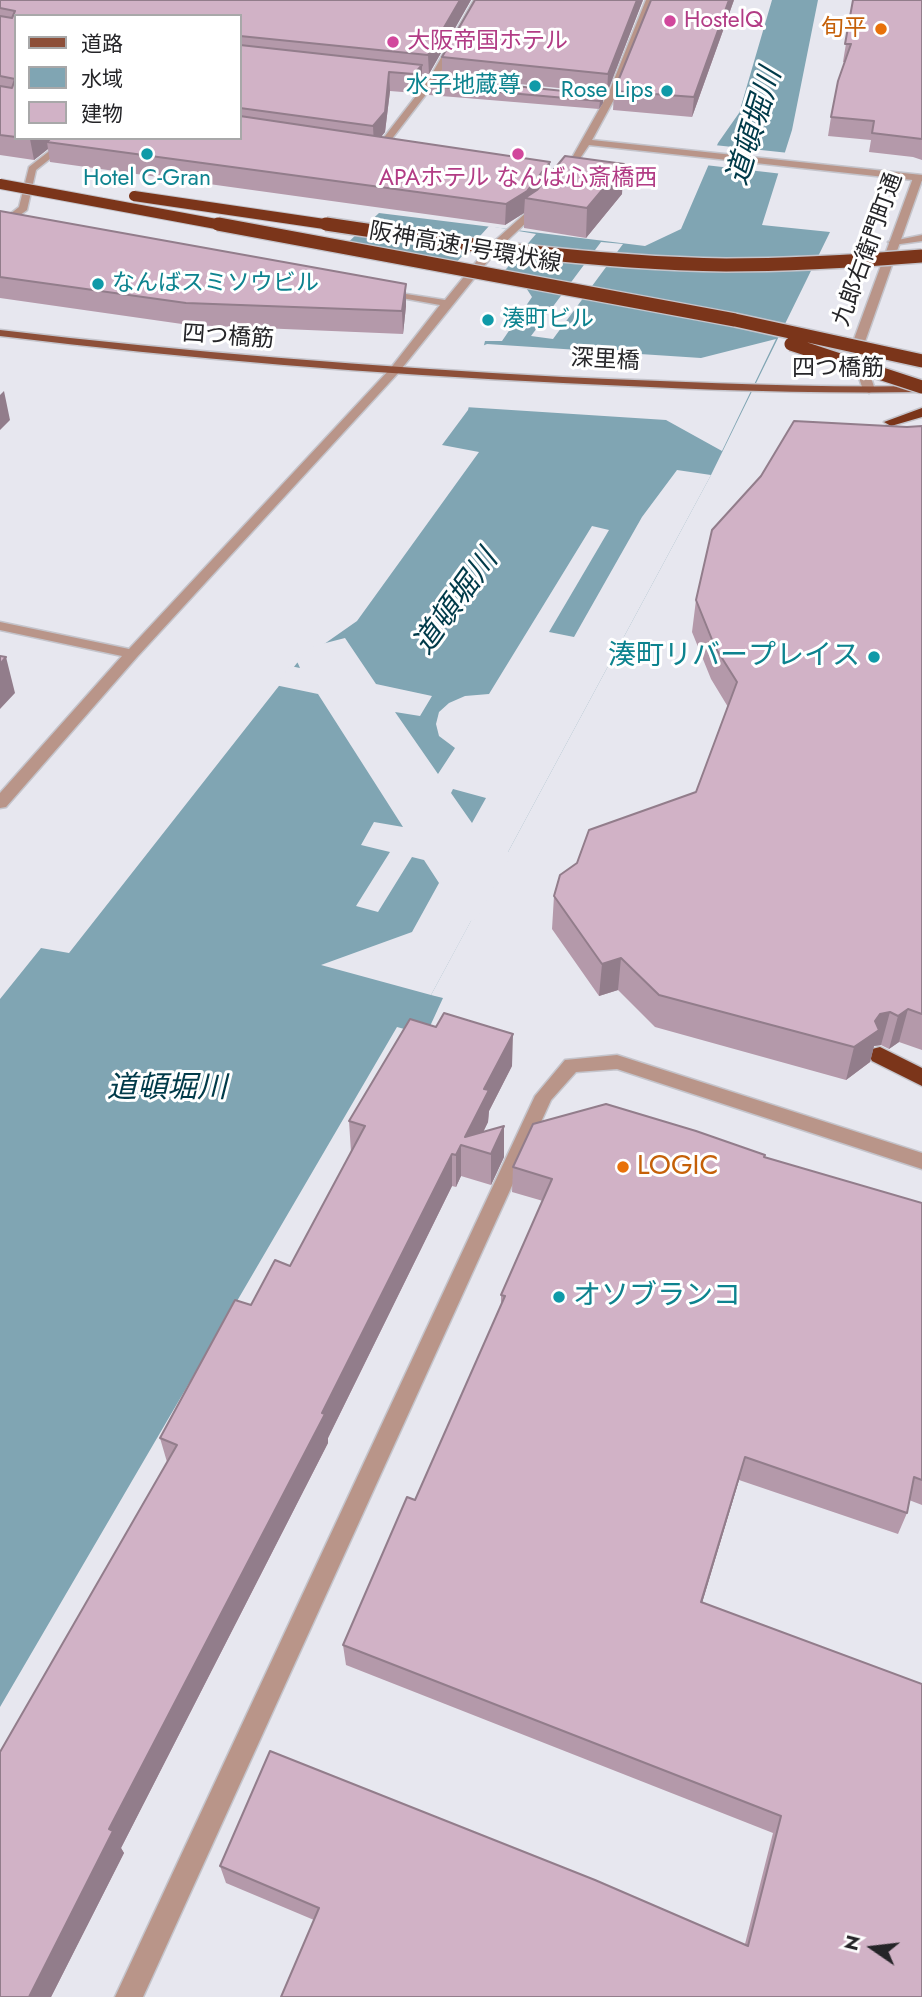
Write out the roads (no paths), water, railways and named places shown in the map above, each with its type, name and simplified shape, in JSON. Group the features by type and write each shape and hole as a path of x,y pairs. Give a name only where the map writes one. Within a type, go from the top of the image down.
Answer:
{"highway":[{"name":"阪神高速1号環状線","path":"0,177 571,254 654,261 779,264 922,256"},
{"name":"阪神高速1号環状線","path":"0,184 824,338 922,361"},
{"path":"541,284 641,312 800,347 922,388"},
{"path":"891,422 922,412"},
{"path":"880,1055 922,1078"}],"main road":[{"name":"四つ橋筋","path":"0,333 151,353 454,375"},
{"name":"深里橋","path":"454,375 754,388"},
{"name":"四つ橋筋","path":"754,388 922,388"}],"street":[{"path":"378,151 432,81 478,0"},
{"path":"555,187 589,142 612,99 650,0"},
{"path":"391,77 474,86"},
{"path":"598,98 612,99"},
{"path":"2,223 24,208 32,169 69,140"},
{"path":"589,142 920,178"},
{"path":"364,149 391,153"},
{"name":"九郎右衛門町通","path":"869,390 856,350 893,242 920,178 922,164"},
{"path":"550,175 563,177"},
{"path":"0,803 132,654 394,371 450,304 460,286 510,230 531,216 547,197"},
{"path":"2,223 20,224"},
{"path":"893,242 922,238"},
{"path":"369,289 450,304"},
{"path":"0,626 132,654"},
{"path":"129,1997 544,1096 571,1065 617,1062 922,1161"}],"water":[{"name":"道頓堀川","path":"772,0 818,0 792,130 762,225 830,232 711,475 431,995 443,998 426,1035 397,1027 0,1707 0,999 41,948 69,953 297,663 357,621 479,452 442,445 468,410 485,341 502,341 532,297 523,283 339,251 379,213 645,246 681,229 718,143 739,113"}],"place":[{"name":"HostelQ","path":"670,21"},
{"name":"旬平","path":"881,29"},
{"name":"大阪帝国ホテル","path":"393,42"},
{"name":"水子地蔵尊","path":"535,86"},
{"name":"Rose Lips","path":"667,91"},
{"name":"Hotel C-Gran","path":"147,154"},
{"name":"APAホテル なんば心斎橋西","path":"518,154"},
{"name":"なんばスミソウビル","path":"98,284"},
{"name":"湊町ビル","path":"488,320"},
{"name":"湊町リバープレイス","path":"874,657"},
{"name":"LOGIC","path":"623,1167"},
{"name":"オソブランコ","path":"559,1297"}]}
